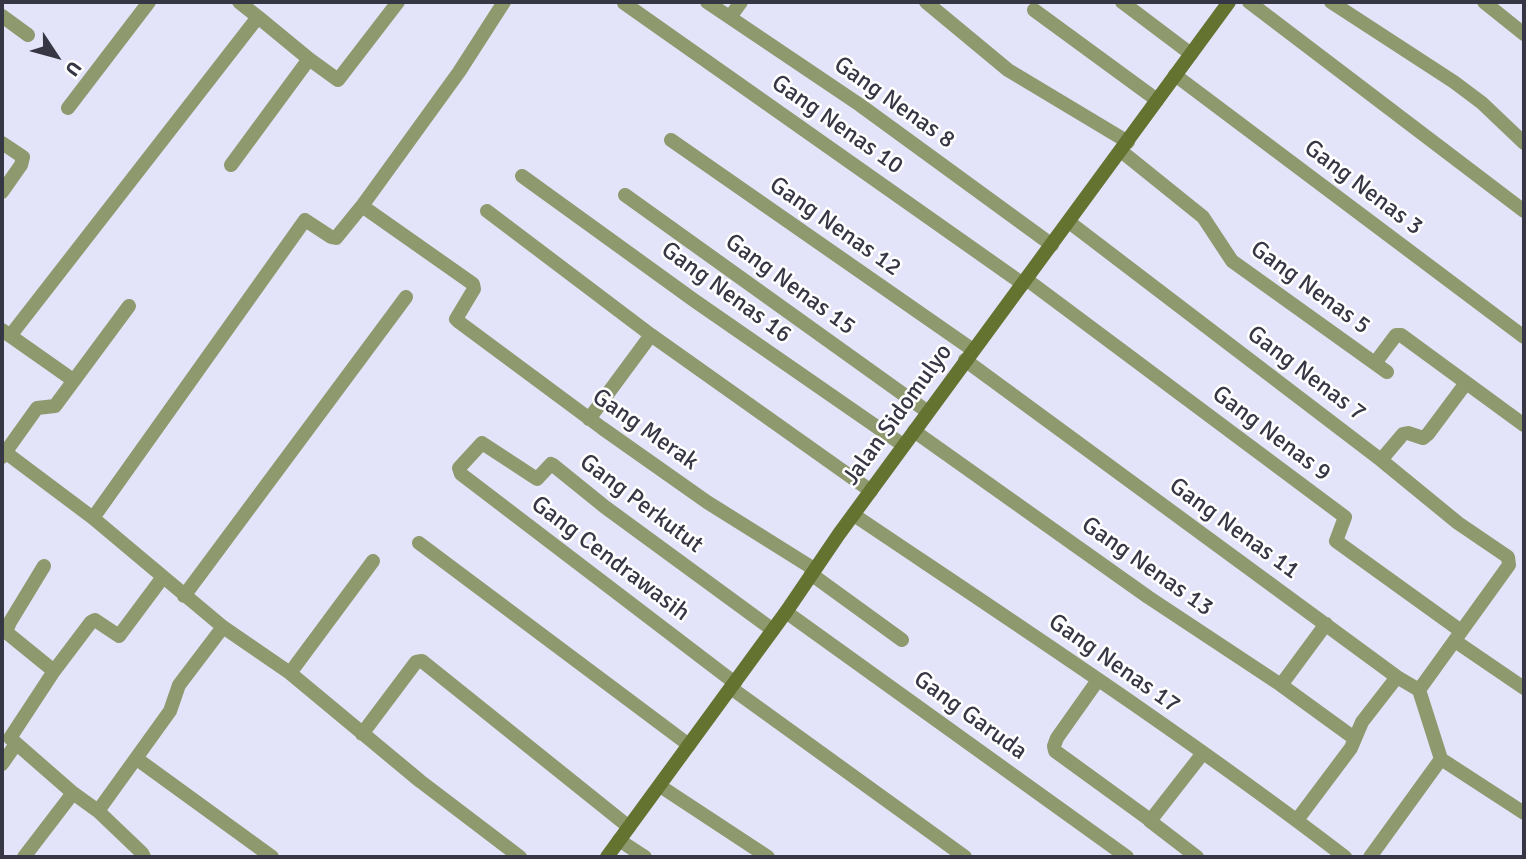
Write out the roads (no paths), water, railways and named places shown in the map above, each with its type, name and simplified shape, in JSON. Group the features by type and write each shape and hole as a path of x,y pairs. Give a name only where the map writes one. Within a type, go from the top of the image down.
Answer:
{"street":[{"path":"68,108 149,2"},
{"path":"239,2 338,80 398,2"},
{"path":"93,518 305,220 336,238 459,72 504,2"},
{"name":"Gang Nenas 8","path":"707,2 860,104 1052,245"},
{"path":"730,17 741,2"},
{"name":"Gang Nenas 5","path":"926,2 1007,70 1125,146 1203,217 1232,261 1381,368 1396,335 1401,335 1466,383"},
{"path":"1122,2 1191,54"},
{"name":"Jalan Sidomulyo","path":"607,857 969,355 1229,2"},
{"path":"1249,2 1524,211"},
{"path":"1331,2 1454,82 1482,103 1524,143"},
{"path":"1485,2 1524,34"},
{"name":"Gang Nenas 10","path":"625,3 1025,282"},
{"path":"1034,10 1157,100"},
{"path":"2,16 28,35"},
{"path":"74,380 6,333 258,18"},
{"path":"231,165 309,59"},
{"name":"Gang Nenas 3","path":"1175,75 1524,337"},
{"name":"Gang Nenas 12","path":"671,140 969,355"},
{"path":"2,144 23,157 21,165 2,192"},
{"name":"Gang Nenas 16","path":"522,176 695,301 904,446"},
{"name":"Gang Nenas 15","path":"625,195 928,412"},
{"name":"Gang Merak","path":"362,206 473,284 474,289 456,319 589,419 813,572 902,640"},
{"path":"487,211 651,335 871,491"},
{"name":"Gang Nenas 7","path":"1069,222 1381,460 1458,523 1508,557 1508,565 1458,636"},
{"name":"Gang Nenas 9","path":"1025,282 1345,517 1336,541 1458,636"},
{"path":"184,596 406,297"},
{"path":"129,306 55,407 37,408 4,455 93,518 223,627 290,673 520,857"},
{"path":"589,419 651,335"},
{"name":"Gang Nenas 11","path":"969,355 1325,624 1419,690"},
{"path":"1381,460 1403,434 1423,438 1428,434 1466,383 1524,425"},
{"name":"Gang Nenas 13","path":"914,431 1148,597 1281,685 1354,738"},
{"name":"Gang Perkutut","path":"459,471 482,443 537,479 551,464 773,630"},
{"name":"Gang Cendrawasih","path":"459,471 733,685 965,857"},
{"name":"Gang Nenas 17","path":"854,515 1203,753 1345,857"},
{"path":"419,543 689,745"},
{"path":"290,673 373,561"},
{"path":"44,566 6,632 54,671"},
{"path":"2,764 9,738 54,671 95,620 119,636 163,577"},
{"name":"Gang Garuda","path":"786,612 1127,857"},
{"path":"1281,685 1325,624"},
{"path":"98,811 170,711 179,685 223,627"},
{"path":"1524,688 1458,636 1419,690 1441,759 1524,813"},
{"path":"362,733 416,662 422,661 629,827"},
{"path":"1297,820 1351,748 1362,722 1397,677"},
{"path":"1098,680 1057,738 1055,751 1197,857"},
{"path":"9,738 98,811 144,857"},
{"path":"1150,821 1203,753"},
{"path":"137,758 272,857"},
{"path":"1370,857 1441,759"},
{"path":"660,786 768,857"},
{"path":"23,857 73,793"},
{"path":"619,840 645,857"}]}
